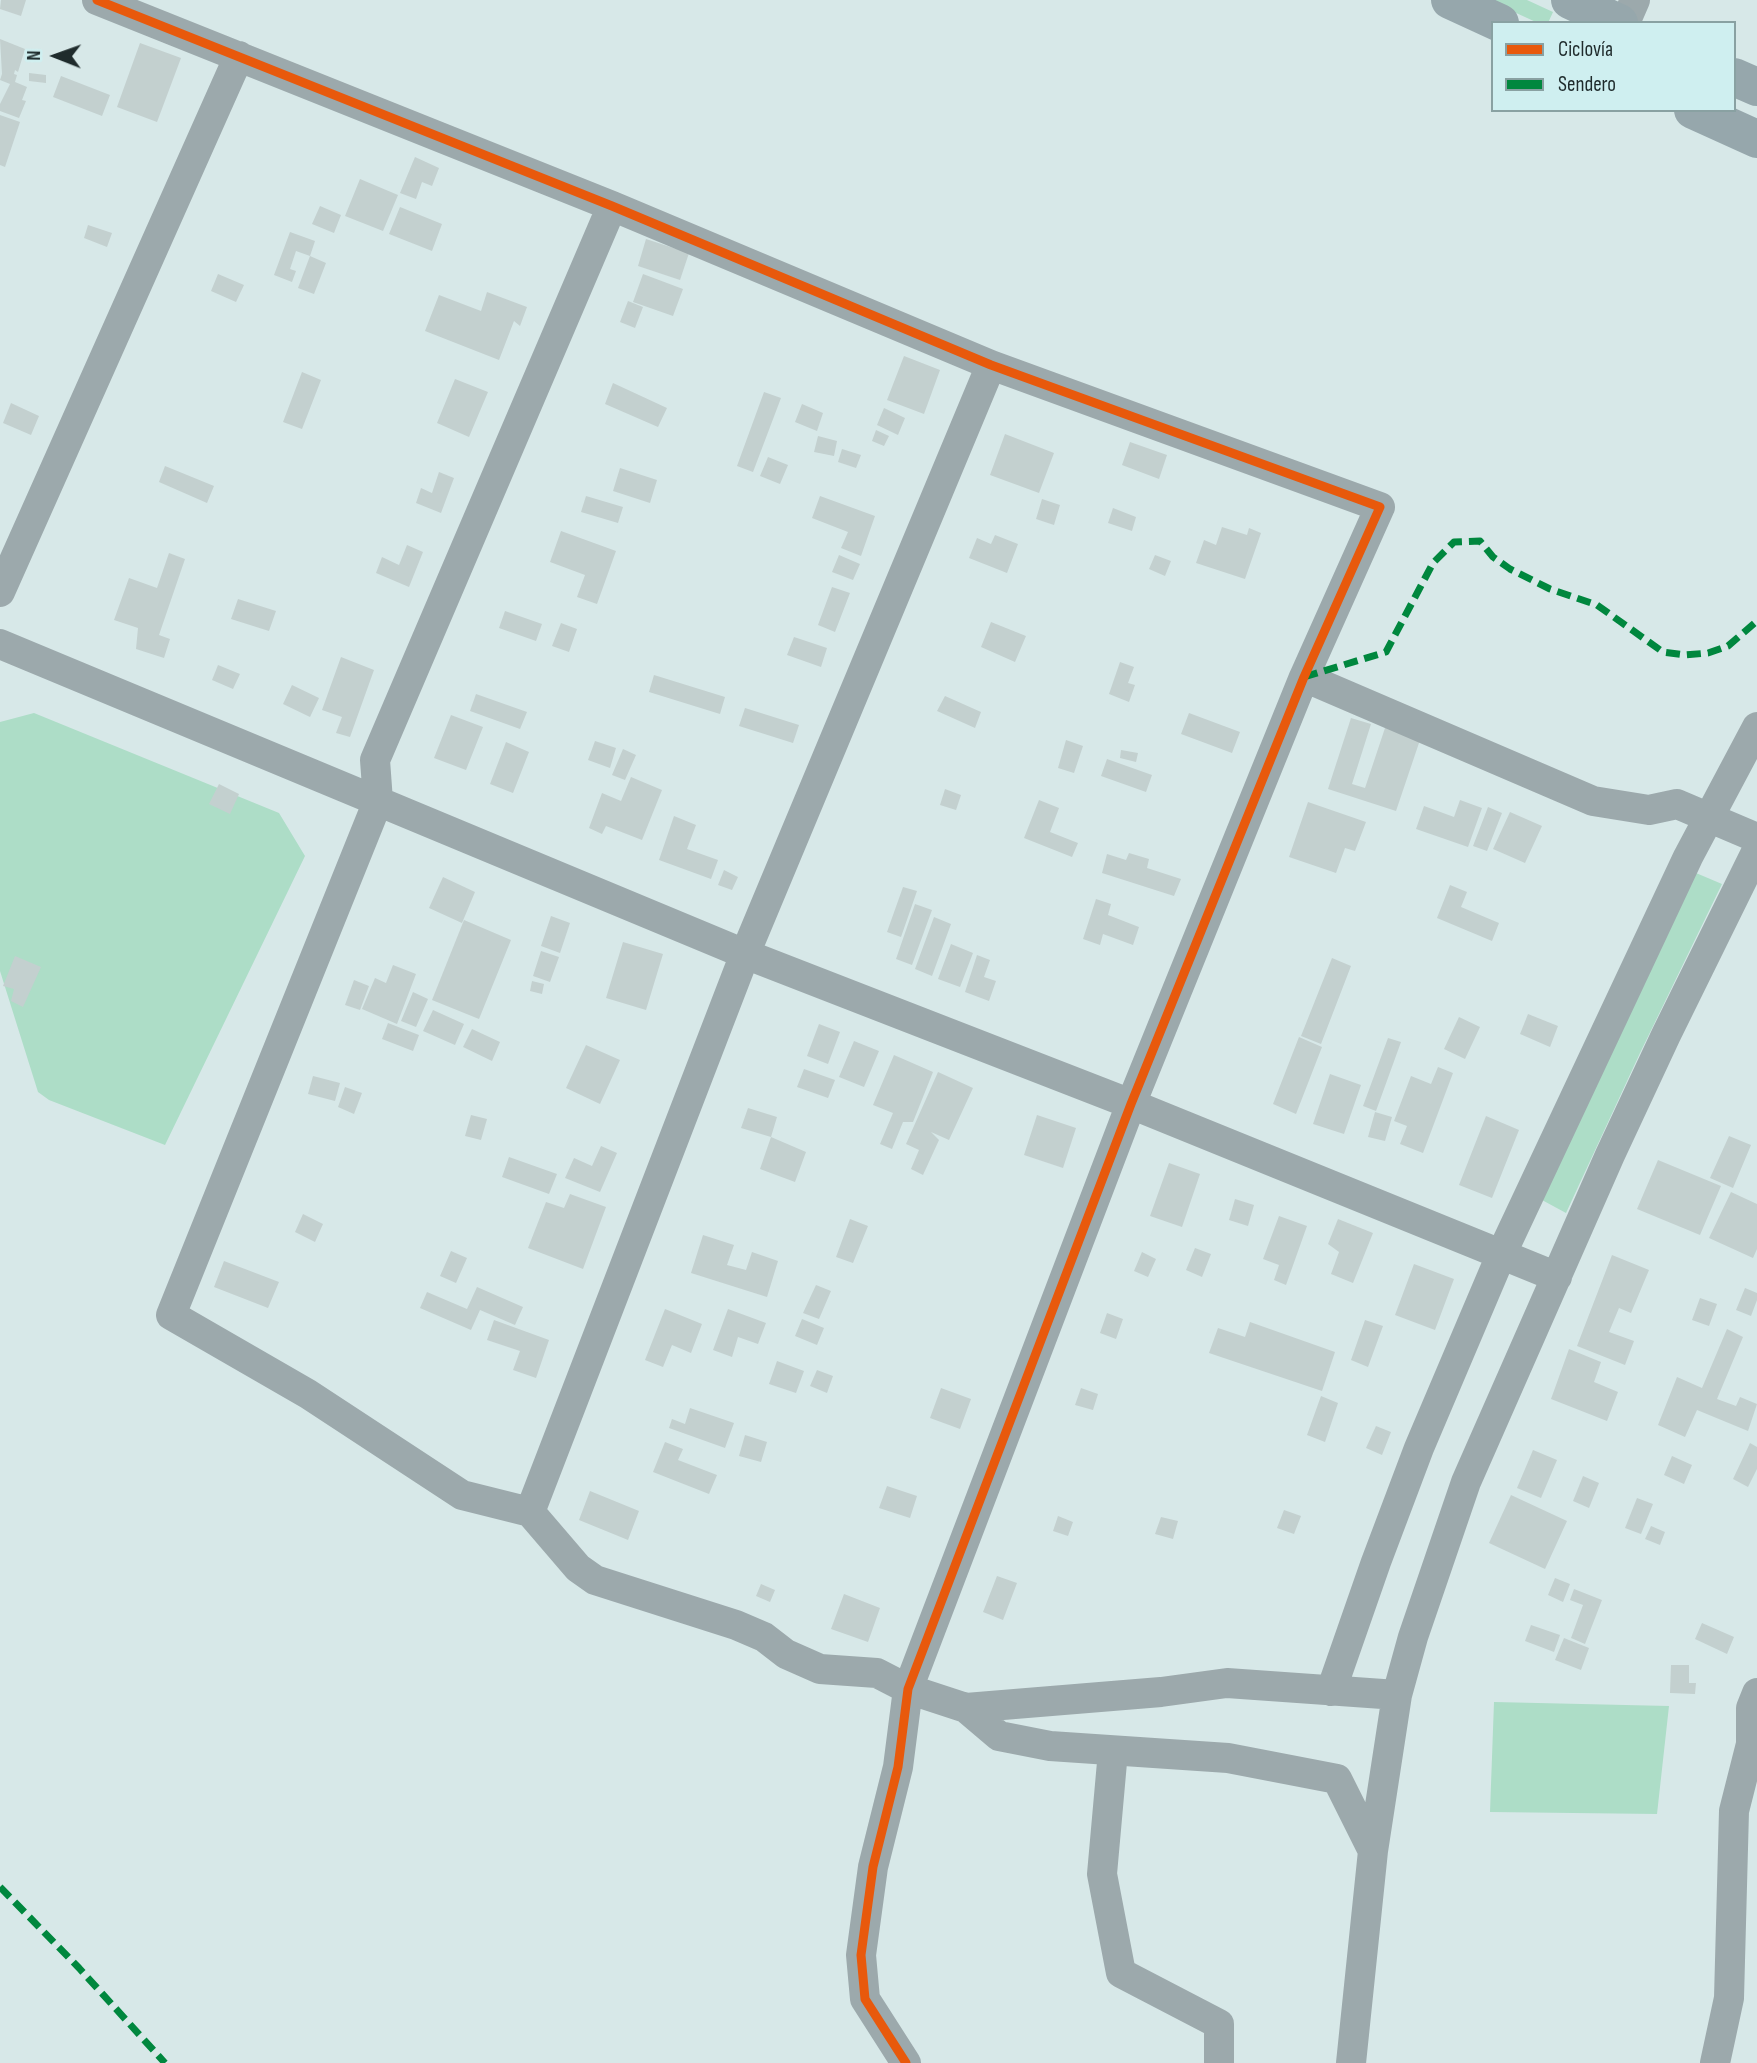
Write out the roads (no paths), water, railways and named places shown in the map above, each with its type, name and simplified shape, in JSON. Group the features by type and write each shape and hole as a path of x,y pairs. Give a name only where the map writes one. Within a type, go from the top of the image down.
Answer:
{"street":[{"path":"97,0 612,206 991,365 1380,507 1304,677 1131,1104 908,1689 898,1767 873,1867 861,1955 865,1999 906,2063"},
{"path":"1450,0 1496,21"},
{"path":"1570,0 1615,21"},
{"path":"1626,21 1635,0"},
{"path":"0,592 239,56"},
{"path":"1736,78 1757,88"},
{"path":"1697,112 1757,139"},
{"path":"612,206 375,760 377,801 171,1315 308,1394 462,1495 530,1512 578,1568 596,1580 736,1625 764,1637 786,1654 820,1669 877,1673 908,1689 966,1708 999,1736 1050,1746 1228,1758 1336,1779 1373,1850"},
{"path":"530,1512 745,954 991,365"},
{"path":"0,644 745,954 1131,1104 1558,1277"},
{"path":"1304,677 1593,801 1649,810 1677,804 1757,838"},
{"path":"1331,1691 1419,1448 1502,1255 1688,857 1757,727"},
{"path":"1351,2063 1373,1850 1397,1695 1413,1637 1466,1482 1666,1035 1757,850"},
{"path":"966,1708 1161,1692 1227,1683 1397,1695"},
{"path":"1715,2063 1729,1998 1734,1811 1751,1744 1755,1703"},
{"path":"1113,1751 1102,1874 1121,1973 1219,2024 1219,2063"}]}
